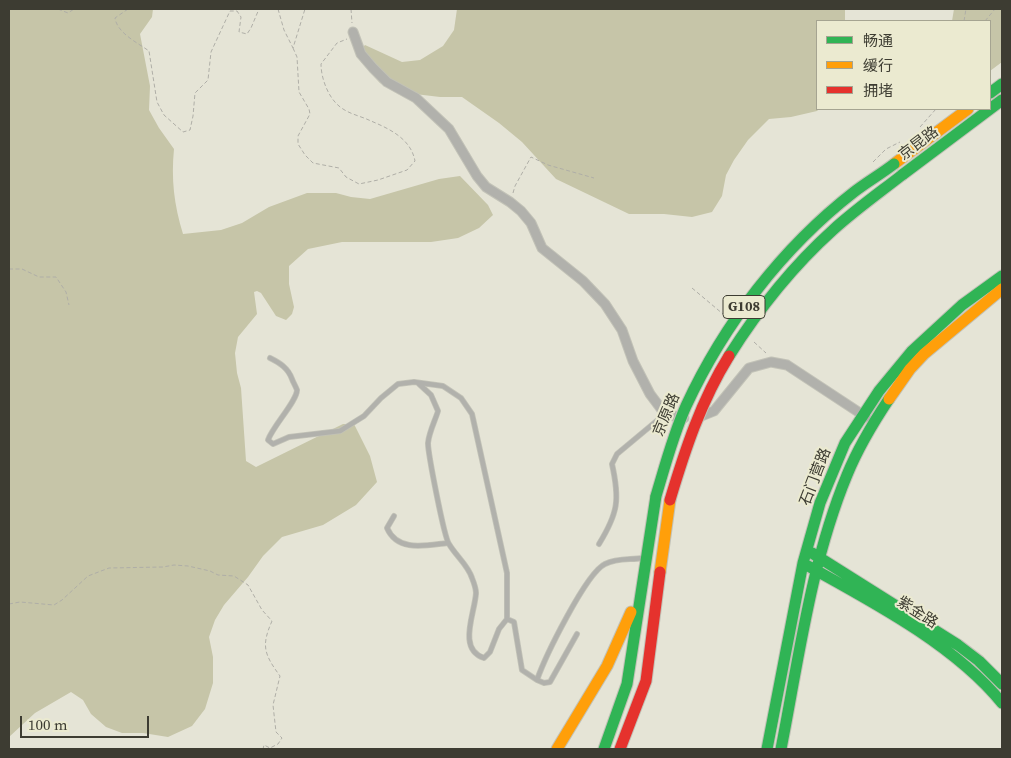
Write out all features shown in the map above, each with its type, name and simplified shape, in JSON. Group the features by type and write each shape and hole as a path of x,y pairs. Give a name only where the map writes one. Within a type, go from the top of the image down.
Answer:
{"main road":[{"path":"991,92 1002,84"},
{"name":"京昆路","path":"991,108 1002,100"},
{"name":"京昆路","path":"894,164 967,110"},
{"name":"京昆路","path":"902,175 989,110"},
{"name":"京原路","path":"604,749 627,684 656,496 670,447 686,407 726,333 750,298 812,229 848,197 894,164"},
{"name":"京原路","path":"620,749 646,681 670,500 684,452 699,413 739,341 762,306 822,239 858,208 902,175"},
{"name":"石门营路","path":"767,749 803,563 820,503 845,443 863,414 912,351 962,305 1002,276"},
{"name":"石门营路","path":"781,749 819,557 835,505 859,449 873,421 900,382 930,348 1002,289"},
{"name":"紫金路","path":"807,550 958,645 979,661 1002,684"},
{"name":"紫金路","path":"803,563 854,590 957,657 974,671 1001,699"},
{"path":"557,749 605,669 628,621 643,578"}],"street":[{"path":"354,34 361,54 373,68 387,82 416,98 449,129 486,187 521,211 531,223 542,248 583,281 605,304 622,330 633,361 650,394 665,414 694,419 714,410 749,368 770,362 787,365 873,421"}],"lane":[{"path":"270,358 281,363 290,375 297,390 294,399 271,431 268,440 273,444 289,437 340,430 364,416 398,384 418,383 443,386 461,398 472,414 507,573 507,619 499,629 490,652 484,658 479,656 470,647 469,636 476,592 472,577 448,543 428,444 438,410 431,395 418,383"},
{"path":"600,544 611,524 617,503 612,464 618,454 665,414"},
{"path":"394,516 387,528 390,536 410,547 448,543"},
{"path":"537,680 578,596 590,578 603,565 609,562 646,557"},
{"path":"507,619 514,622 522,670 544,683 550,682 577,634"}],"path":[{"path":"58,9 68,13 74,9"},
{"path":"128,9 115,18 116,23 123,33 134,39 149,52 157,102 164,115 183,132 190,130 195,93 208,80 211,52 230,11 237,11 241,17 239,32 247,34 259,9"},
{"path":"278,9 284,30 297,56 299,92 310,114 298,136 298,144 313,163 339,168 346,177 359,184 408,170 415,161 413,151 400,137 388,129 338,106 329,93 321,74 321,64 329,52 354,34 352,9"},
{"path":"293,48 305,9"},
{"path":"986,20 995,9"},
{"path":"510,202 515,186 531,157 548,166 594,178"},
{"path":"9,269 22,269 38,277 56,277 66,292 69,305"},
{"path":"9,604 20,602 54,605 88,576 109,568 174,565 210,571 218,576 234,576 248,585 262,610 272,621 264,645 271,664 280,676 273,705 276,732 282,738 278,744 270,748 264,745 263,749"}],"green space":[{"path":"9,9 153,9 152,17 140,34 150,86 149,110 174,149 174,192 183,234 221,230 242,223 269,207 307,193 336,193 370,199 439,179 460,176 488,205 493,215 479,228 458,238 431,242 342,242 308,249 289,266 289,284 294,307 292,314 286,320 276,316 261,293 254,292 257,314 238,337 235,353 241,388 246,461 256,467 343,424 354,424 370,456 377,482 356,505 323,525 282,537 263,556 224,605 215,620 209,637 213,657 213,683 205,709 192,726 168,737 143,733 122,733 106,727 91,714 83,700 71,692 35,713 9,737"},
{"path":"457,9 845,9 845,20 816,20 816,110 818,110 791,117 769,119 748,140 734,160 726,175 722,196 712,212 692,217 664,214 629,214 556,179 522,142 462,97 415,94 380,83 361,62 358,52 365,45 402,62 420,60 443,46 454,30"},
{"path":"954,9 1002,9 1002,62 991,70 991,20 952,20"}],"traffic: fast":[{"path":"991,92 1002,84"},
{"path":"991,108 1002,100"},
{"path":"902,175 989,110"},
{"path":"656,496 673,439 686,406 718,346 757,289 779,263 828,214 854,192 894,164"},
{"path":"729,356 764,305 804,258 841,223 902,175"},
{"path":"767,749 803,563 820,503 845,443 879,391 912,351 962,305 1002,276"},
{"path":"781,749 807,610 824,542 851,465 889,399"},
{"path":"604,749 627,684 656,496"},
{"path":"812,553 958,645 979,661 1002,684"},
{"path":"808,566 912,626 961,662 1002,703"}],"traffic: slow":[{"path":"894,164 967,110"},
{"path":"889,399 910,369 924,354 1002,289"},
{"path":"660,572 670,500"},
{"path":"557,749 607,666 631,612"}],"traffic: jam":[{"path":"670,500 702,408 729,356"},
{"path":"620,749 646,681 660,572"}]}
